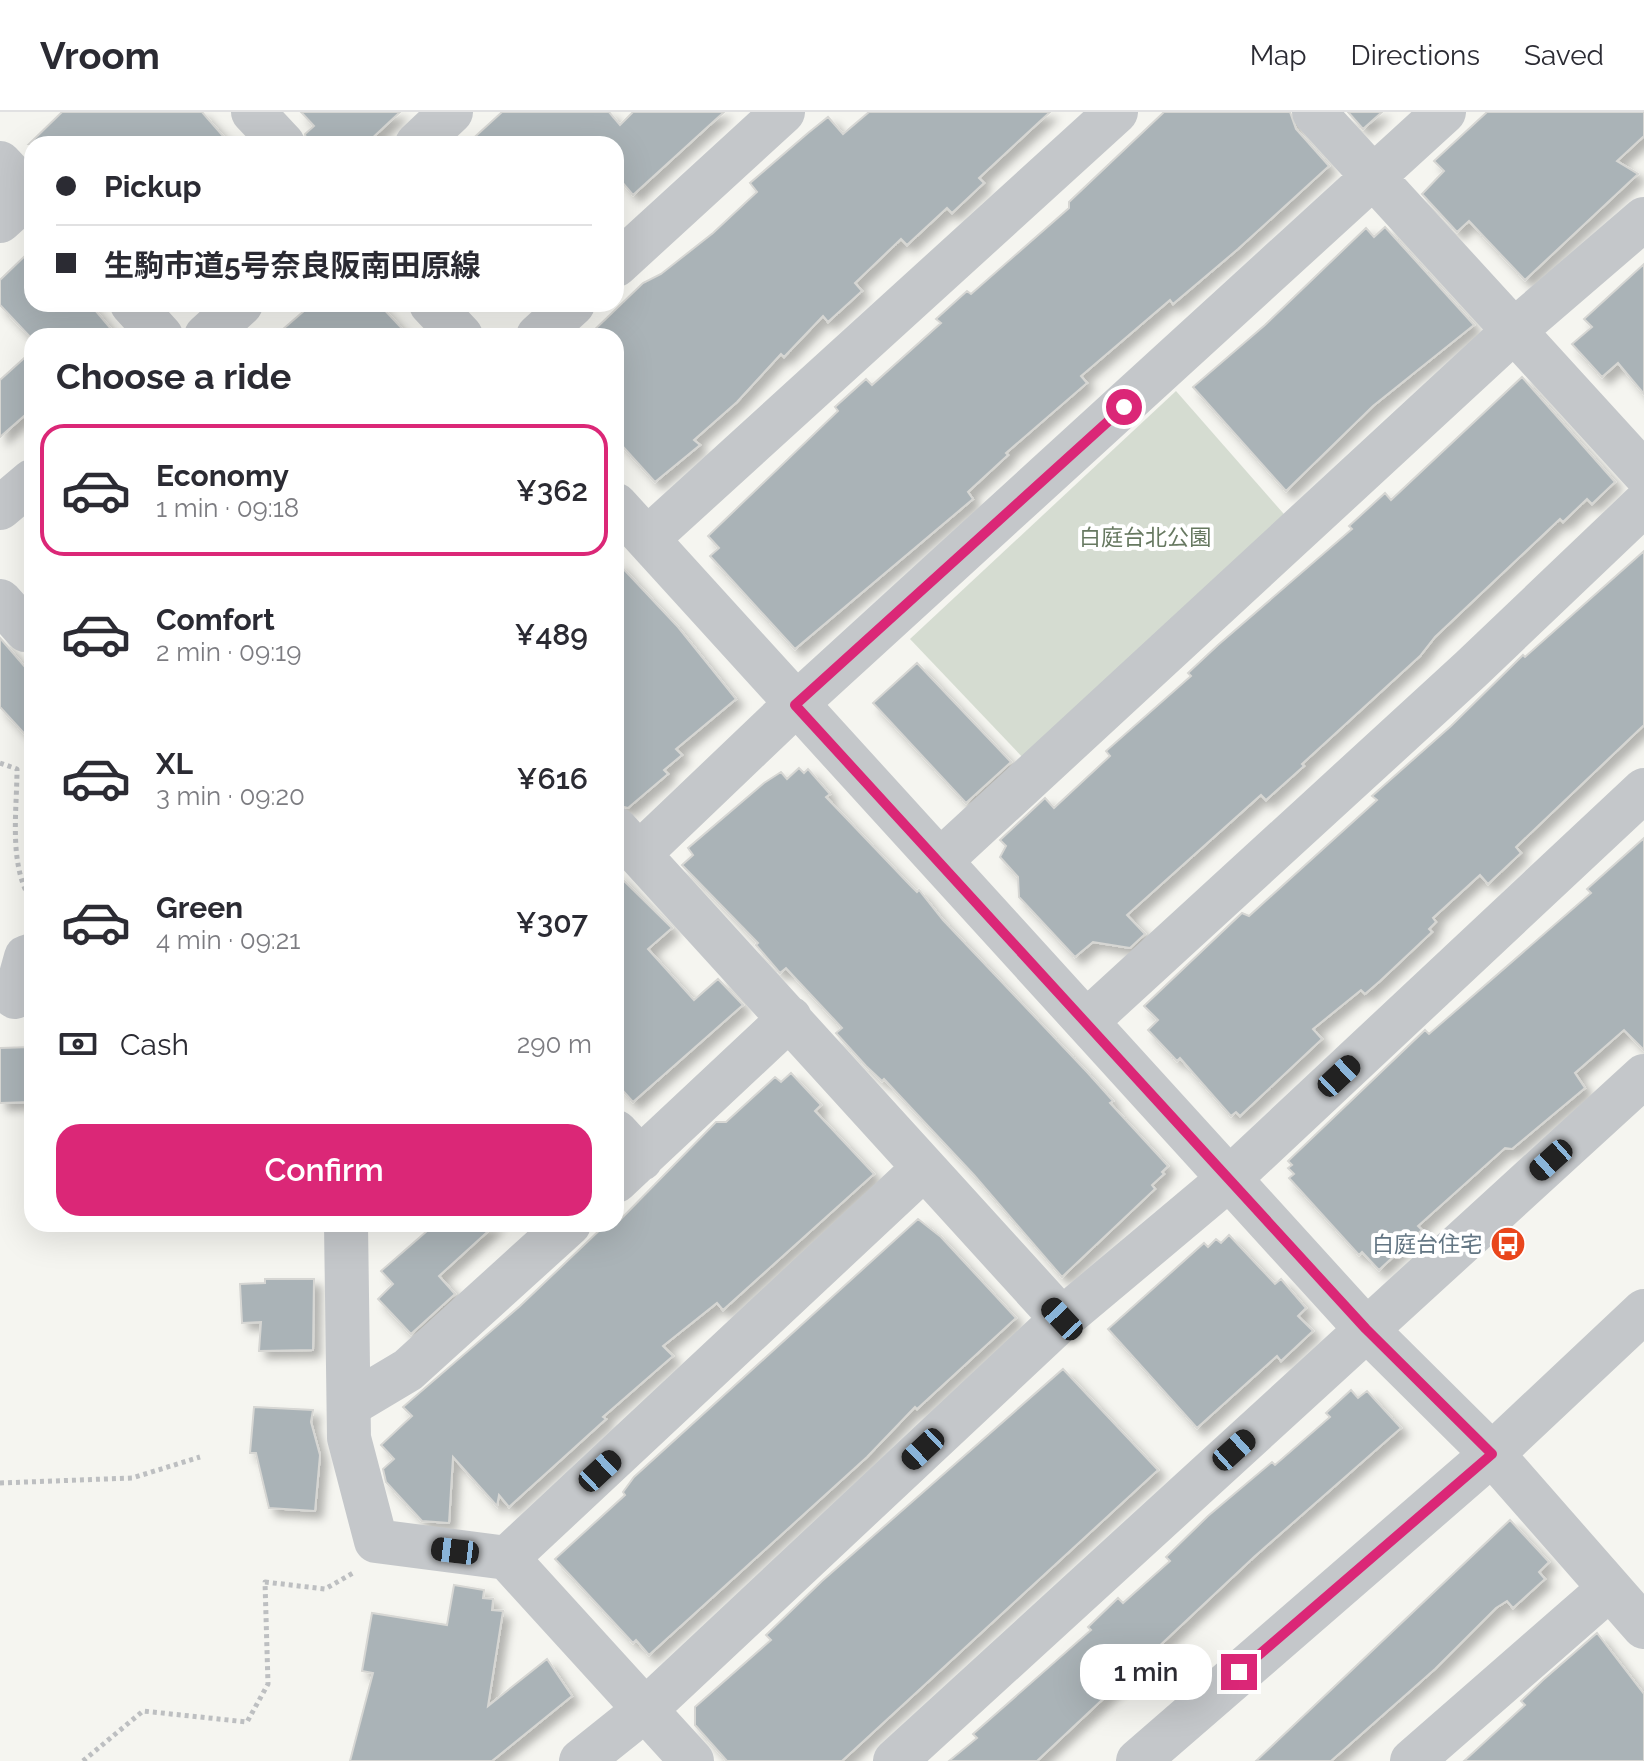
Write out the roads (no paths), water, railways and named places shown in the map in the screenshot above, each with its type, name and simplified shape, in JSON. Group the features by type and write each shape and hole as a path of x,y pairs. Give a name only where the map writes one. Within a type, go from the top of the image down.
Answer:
{"street":[{"path":"253,112 276,136"},
{"path":"426,136 451,112"},
{"path":"624,258 783,112"},
{"path":"647,539 1116,112"},
{"path":"1314,112 1516,329 1644,473"},
{"path":"1062,1319 628,841 795,705 1444,112"},
{"path":"0,163 21,204"},
{"path":"941,860 1516,329 1644,219"},
{"path":"139,312 154,328"},
{"path":"215,328 232,312"},
{"path":"438,312 454,328"},
{"path":"547,328 564,312"},
{"path":"0,508 24,488"},
{"path":"1087,1021 1459,679 1644,504"},
{"path":"624,514 1366,1329 1492,1454 1644,1627"},
{"path":"0,601 24,628"},
{"path":"581,1761 646,1709 1062,1319 1230,1178 1644,790"},
{"path":"16,1003 24,966"},
{"path":"624,1157 790,1018"},
{"path":"895,1761 1644,1076"},
{"path":"507,1558 923,1169"},
{"path":"346,1232 351,1404 349,1438 376,1541 507,1558 692,1761"},
{"path":"351,1404 408,1370 560,1232"},
{"path":"1138,1761 1492,1454 1644,1311"},
{"path":"1412,1761 1609,1589"}],"place":[{"name":"白庭台住宅","path":"1508,1244"}],"park label":[{"name":"白庭台北公園","path":"1145,537"}]}
